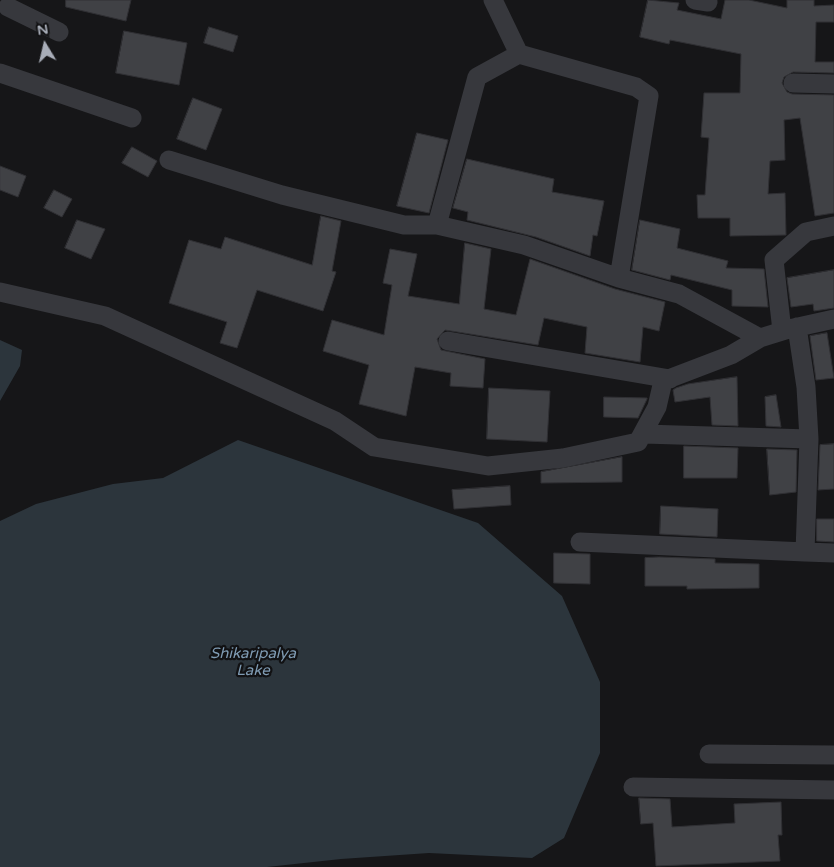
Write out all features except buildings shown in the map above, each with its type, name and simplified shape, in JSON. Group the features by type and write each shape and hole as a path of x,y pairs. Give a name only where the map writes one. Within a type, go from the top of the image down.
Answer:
{"street":[{"path":"493,0 519,54"},
{"path":"7,8 59,32"},
{"path":"437,225 477,77 519,54 636,87 649,96 619,278"},
{"path":"0,73 132,118"},
{"path":"793,83 834,84"},
{"path":"169,160 282,195 404,225 437,225 524,245 619,278 679,294 760,338"},
{"path":"805,552 809,438 806,387 774,260 806,232 834,226"},
{"path":"0,292 105,316 335,421 374,447 488,466 563,458 638,442 644,434 656,407 663,381 731,355 760,338 834,319"},
{"path":"448,340 670,378"},
{"path":"644,434 809,438"},
{"path":"580,542 834,552"},
{"path":"709,754 834,755"},
{"path":"633,787 834,790"}],"water":[{"path":"0,340 22,350 20,366 0,401"},
{"name":"Shikaripalya Lake","path":"238,440 478,523 562,596 600,682 600,753 564,838 532,858 429,853 341,859 267,867 0,867 0,521 36,504 113,484 163,478"}]}
